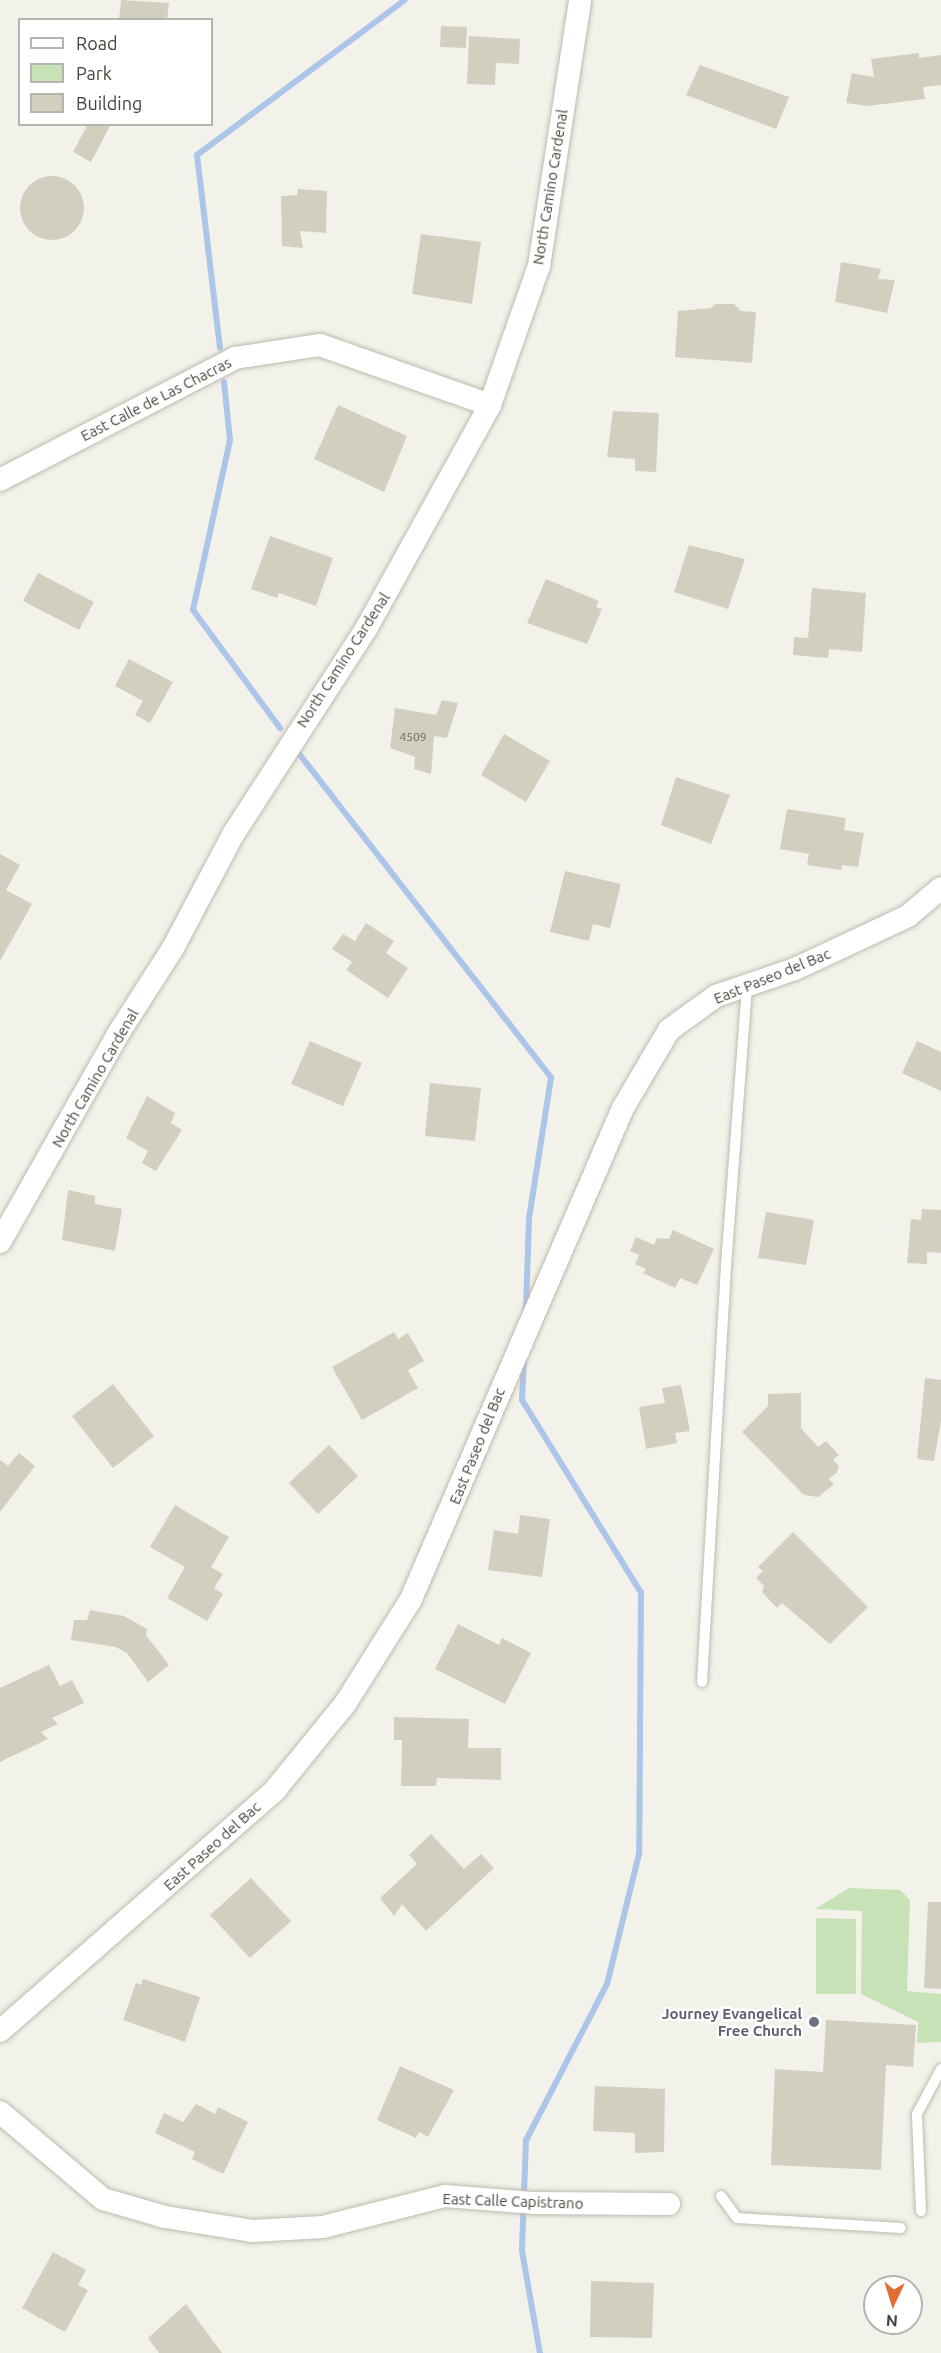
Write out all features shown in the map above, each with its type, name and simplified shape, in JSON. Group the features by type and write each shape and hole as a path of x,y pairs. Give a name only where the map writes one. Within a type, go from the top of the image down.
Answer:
{"street":[{"name":"North Camino Cardenal","path":"0,1242 118,1034 172,948 234,833 366,629 490,405 539,266 580,0"},
{"name":"East Calle de Las Chacras","path":"0,480 235,358 320,345 490,405"},
{"name":"East Paseo del Bac","path":"0,2031 275,1790 345,1704 411,1599 623,1108 669,1030 716,996 795,969 908,916 941,888"},
{"name":"East Calle Capistrano","path":"0,2112 102,2199 165,2217 252,2231 323,2227 445,2196 533,2203 669,2204"}],"lane":[{"path":"702,1682 726,1266 747,986"},
{"path":"921,2211 917,2114 941,2069"},
{"path":"721,2196 737,2218 901,2228"}],"green space":[{"path":"849,1888 900,1890 910,1900 907,1991 941,1994 941,2042 917,2043 918,2022 861,1994 862,1911 815,1909"},
{"path":"816,1918 856,1919 856,1994 816,1994"}],"building":[{"path":"121,0 169,3 167,18 119,18"},
{"path":"441,26 467,27 466,48 440,47"},
{"path":"469,36 520,39 519,64 496,63 495,85 467,84"},
{"path":"919,53 919,58 941,55 941,85 923,87 925,99 867,106 846,103 852,73 874,77 871,59"},
{"path":"700,65 789,97 776,129 686,95"},
{"path":"87,126 110,126 91,162 73,152"},
{"path":"52,176 64,178 75,185 82,196 84,208 82,220 75,231 64,238 52,240 40,238 29,231 22,220 20,208 22,196 29,185 40,178"},
{"path":"298,189 327,191 326,233 300,231 303,248 282,246 281,196 297,195"},
{"path":"421,234 481,242 472,304 412,294"},
{"path":"841,262 881,269 878,279 895,280 887,313 835,302"},
{"path":"715,304 734,304 741,311 756,312 752,363 675,357 678,311 711,308"},
{"path":"338,405 407,436 384,492 314,459"},
{"path":"613,411 659,413 656,472 635,471 635,459 607,457"},
{"path":"270,536 333,558 316,606 279,593 277,598 251,589"},
{"path":"689,545 745,559 728,609 674,592"},
{"path":"38,573 94,602 79,630 23,601"},
{"path":"546,579 599,601 596,607 602,609 587,644 527,623"},
{"path":"812,588 866,593 862,652 829,649 828,658 793,655 794,637 808,638"},
{"path":"129,659 173,682 150,723 135,715 143,701 115,686"},
{"path":"442,700 458,703 447,738 434,736 431,774 414,769 415,757 390,748 395,708 436,715"},
{"path":"504,734 550,761 526,802 481,775"},
{"path":"676,777 730,795 711,844 661,825"},
{"path":"787,809 846,818 844,830 864,833 858,867 842,865 841,870 807,865 809,854 780,849"},
{"path":"0,854 20,865 6,890 32,904 0,961"},
{"path":"565,871 621,884 610,928 593,924 589,941 550,932"},
{"path":"366,923 394,941 386,953 408,968 388,998 346,970 352,962 332,949 343,934 355,941"},
{"path":"310,1041 362,1063 343,1106 291,1084"},
{"path":"917,1041 941,1052 941,1091 902,1073"},
{"path":"430,1083 481,1088 475,1141 425,1136"},
{"path":"147,1096 175,1113 171,1123 182,1130 156,1171 142,1163 148,1151 126,1138"},
{"path":"68,1190 95,1196 95,1204 122,1209 115,1251 62,1240"},
{"path":"922,1209 941,1210 941,1253 927,1252 927,1264 907,1263 911,1219 921,1220"},
{"path":"766,1212 814,1220 806,1265 758,1258"},
{"path":"673,1230 714,1249 697,1285 680,1278 675,1288 643,1273 646,1269 635,1264 639,1255 630,1251 636,1237 654,1245 657,1238 669,1239"},
{"path":"394,1332 398,1339 408,1333 424,1361 408,1370 418,1388 362,1420 332,1367"},
{"path":"925,1378 941,1380 941,1421 934,1461 917,1459"},
{"path":"113,1384 154,1436 113,1468 72,1416"},
{"path":"681,1385 690,1431 675,1433 677,1443 646,1449 639,1407 665,1403 662,1388"},
{"path":"801,1393 801,1428 818,1447 826,1441 839,1455 833,1460 839,1466 837,1472 829,1479 834,1484 818,1497 804,1495 742,1432 768,1406 768,1394"},
{"path":"329,1445 358,1476 318,1514 289,1483"},
{"path":"19,1453 35,1466 0,1512 0,1460 8,1466"},
{"path":"175,1505 229,1537 211,1567 223,1574 214,1588 223,1594 207,1621 167,1598 185,1567 150,1547"},
{"path":"520,1515 550,1519 542,1577 488,1570 494,1530 518,1534"},
{"path":"793,1532 868,1607 830,1644 782,1603 777,1608 762,1592 764,1586 756,1578 763,1571 758,1567"},
{"path":"90,1610 124,1616 147,1629 146,1635 169,1665 148,1682 127,1653 116,1647 71,1640 74,1620 87,1620"},
{"path":"458,1624 499,1645 502,1638 531,1653 505,1704 435,1669"},
{"path":"49,1665 60,1686 72,1680 84,1703 52,1718 58,1724 41,1732 48,1739 0,1762 0,1688"},
{"path":"394,1717 469,1719 468,1748 501,1748 501,1780 437,1778 436,1786 401,1786 402,1740 394,1740"},
{"path":"431,1834 464,1869 481,1854 494,1868 426,1931 402,1904 394,1916 380,1898 417,1864 409,1855"},
{"path":"251,1878 291,1921 250,1958 210,1915"},
{"path":"928,1902 941,1902 941,1989 924,1988"},
{"path":"143,1979 200,1997 185,2042 123,2020 136,1983 141,1985"},
{"path":"826,2020 916,2025 913,2067 886,2065 881,2170 771,2165 775,2069 823,2072"},
{"path":"400,2066 454,2090 428,2137 419,2132 416,2138 377,2120"},
{"path":"595,2086 665,2089 664,2152 635,2153 635,2133 593,2131"},
{"path":"196,2104 215,2114 218,2107 248,2122 223,2174 192,2159 195,2152 155,2133 164,2113 183,2122"},
{"path":"53,2252 86,2270 78,2285 88,2290 65,2332 22,2308"},
{"path":"591,2281 654,2283 652,2338 590,2337"},
{"path":"186,2304 222,2353 159,2353 148,2338"}],"waterway":[{"path":"220,348 197,155 405,0"},
{"path":"224,382 230,440 193,610 280,728"},
{"path":"300,755 551,1078 529,1219 526,1310"},
{"path":"524,1360 522,1400 641,1593 639,1854 607,1984 526,2140 522,2251 540,2353"}],"place":[{"name":"Journey Evangelical Free Church","path":"814,2022"}]}
